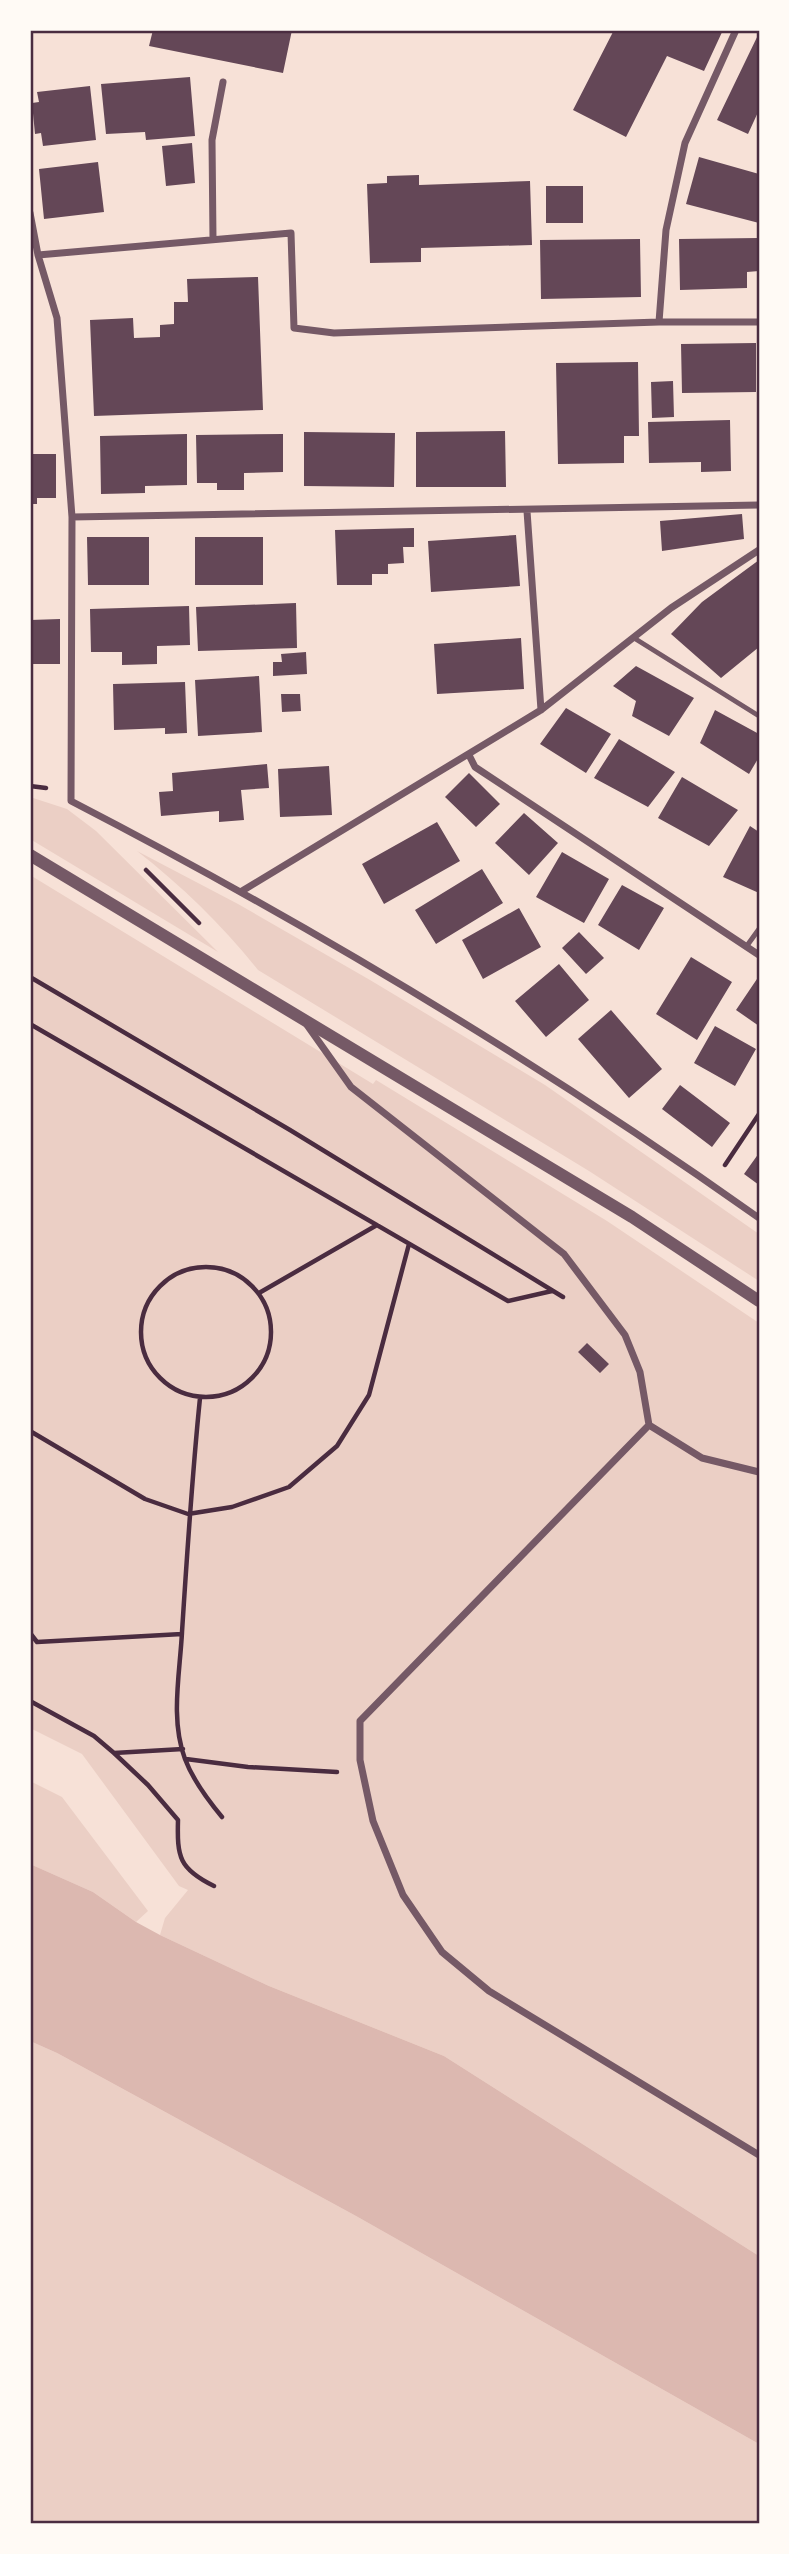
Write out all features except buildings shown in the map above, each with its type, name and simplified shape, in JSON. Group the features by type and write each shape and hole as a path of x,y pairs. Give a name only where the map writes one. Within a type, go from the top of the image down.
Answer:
{"street":[{"path":"659,321 666,230 685,143 736,30"},
{"path":"213,239 212,141 223,82"},
{"path":"30,213 38,255 57,317 72,517 71,801 242,891 464,1023 579,1096 759,1218"},
{"path":"38,255 290,233 294,328 334,333 659,321 759,322"},
{"path":"72,517 759,505"},
{"path":"527,511 541,710"},
{"path":"242,891 541,710 671,608 759,550"},
{"path":"469,755 475,767 759,955"},
{"path":"30,855 632,1217 759,1301"},
{"path":"303,1019 351,1087 564,1254 625,1335 640,1372 649,1424 702,1458 759,1472"},
{"path":"649,1424 360,1721 360,1760 373,1821 403,1895 442,1952 489,1991 759,2155"}],"lane":[{"path":"634,638 759,716"},
{"path":"747,947 759,929"}],"path":[{"path":"146,870 205,928"},
{"path":"30,977 290,1130 574,1304"},
{"path":"30,1024 508,1301 554,1291"},
{"path":"712,1185 759,1114"},
{"path":"259,1293 378,1225"},
{"path":"30,1431 145,1499 188,1514 232,1507 289,1487 337,1446 369,1395 409,1244"},
{"path":"202,1267 223,1269 243,1278 259,1293 269,1312 272,1333 268,1354 257,1374 242,1388 222,1396 200,1398 170,1387 160,1380 147,1363 140,1342 141,1320 148,1300 162,1283 180,1272 202,1267"},
{"path":"200,1398 188,1514 177,1692 178,1732 185,1759 204,1795 222,1817"},
{"path":"30,1633 37,1642 182,1634"},
{"path":"30,1701 94,1736 148,1785 178,1820 182,1864 195,1877 214,1886"},
{"path":"114,1753 183,1749"},
{"path":"185,1759 248,1767 363,1773"}],"shaded area":[{"path":"30,797 67,809 96,831 218,952 30,839"},
{"path":"137,851 238,904 545,1085 759,1234 759,1281 589,1171 258,970 201,907"},
{"path":"30,875 373,1084 376,1080 607,1221 759,1323 759,2256 444,2056 269,1986 160,1935 165,1918 188,1890 179,1886 82,1754 30,1728"},
{"path":"30,1781 62,1797 148,1911 136,1922 93,1892 30,1864"},
{"path":"30,1864 93,1892 160,1935 269,1986 444,2056 759,2256 759,2444 356,2216 57,2053 30,2041"},
{"path":"30,2041 57,2053 356,2216 759,2444 759,2524 30,2524"}]}
